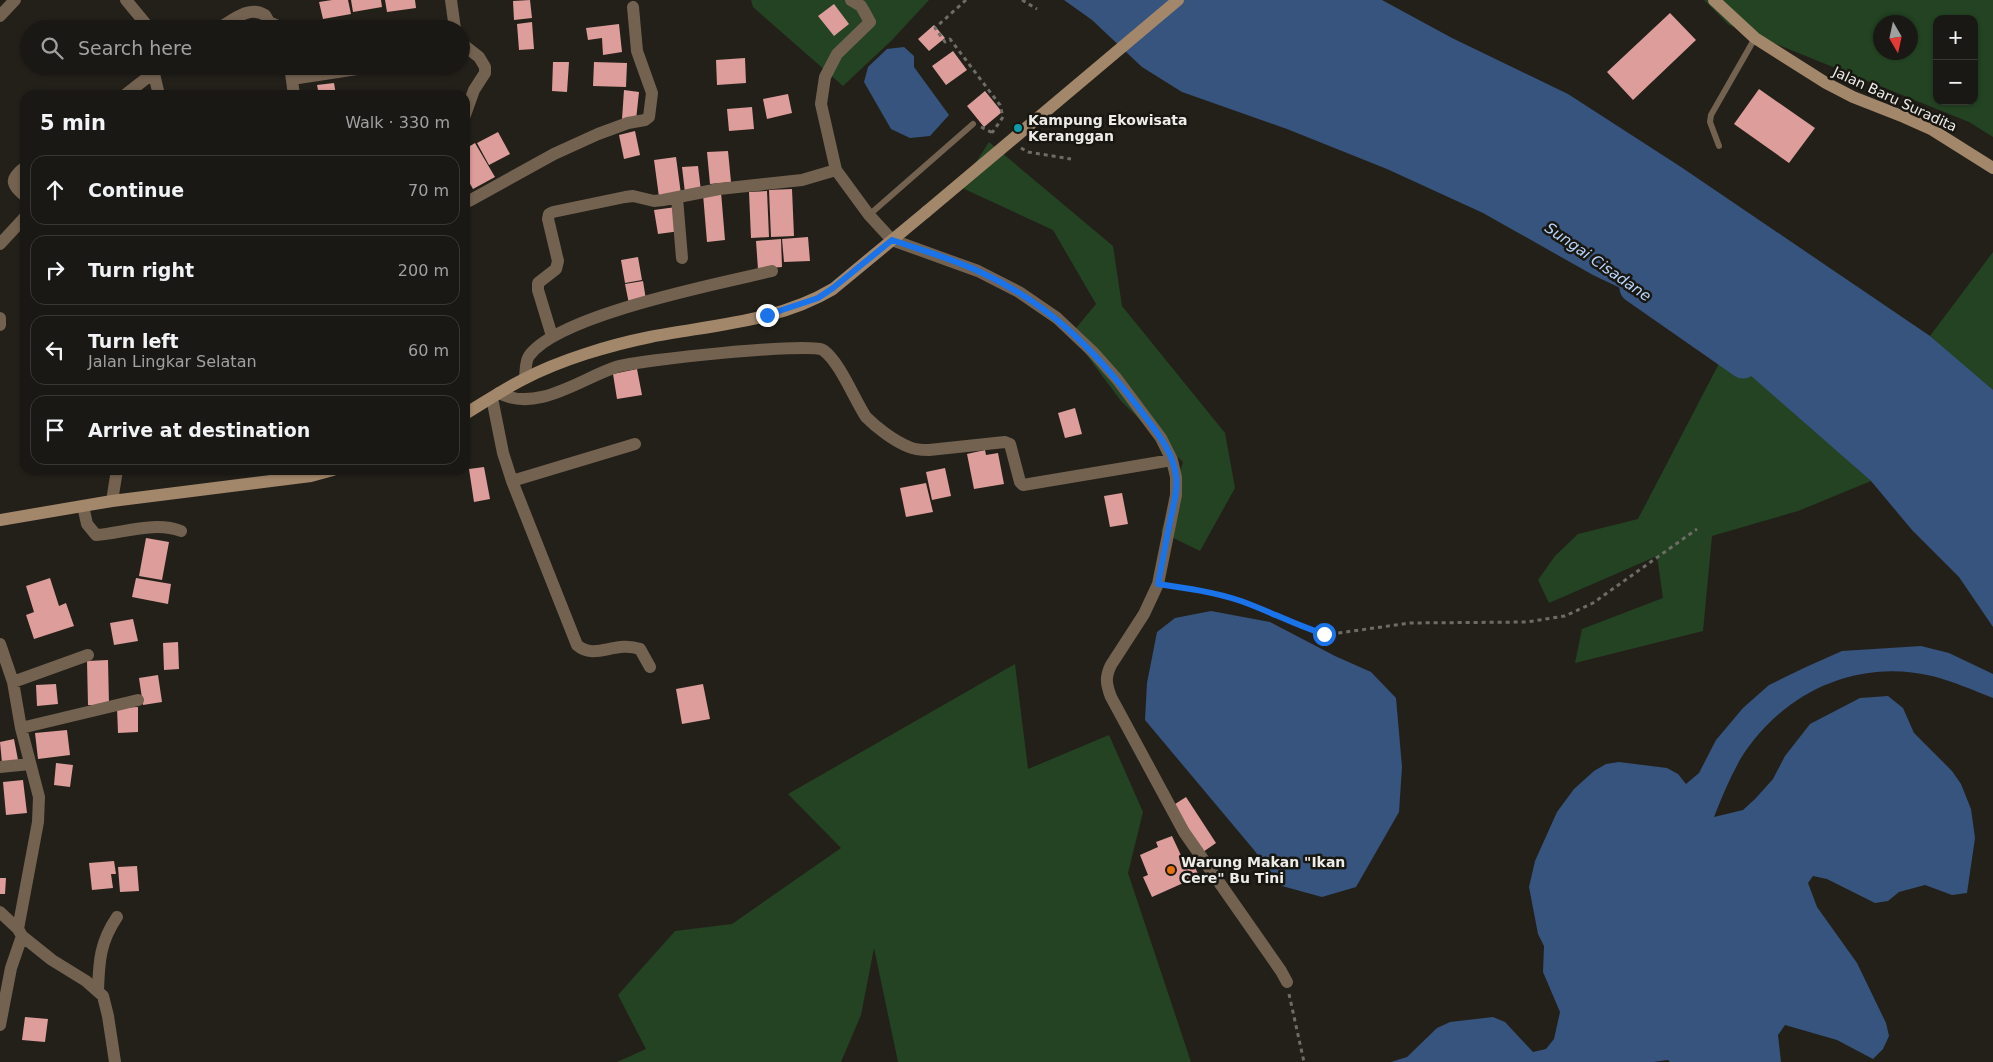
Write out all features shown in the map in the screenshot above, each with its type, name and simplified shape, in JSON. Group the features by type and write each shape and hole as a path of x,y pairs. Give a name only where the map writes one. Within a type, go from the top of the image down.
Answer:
{"main road":[{"path":"470,411 526,378 591,352 650,337 733,323 803,304 833,288 1178,0"},
{"name":"Jalan Baru Suradita","path":"1714,0 1755,38 1826,83 1853,97 1931,129 1993,168"},
{"path":"0,520 279,475 315,475"}],"street":[{"path":"0,16 15,0"},
{"path":"126,0 143,20"},
{"path":"451,0 454,20"},
{"path":"851,0 862,6 870,22 837,54 824,76 821,104 836,170 869,215 892,240 978,271 1019,292 1057,318 1093,352 1117,380 1161,438 1172,460 1176,476 1176,495 1158,584 1144,614 1107,673 1106,683 1111,697 1184,832 1287,982"},
{"path":"470,201 554,154 598,134 650,117 652,92 637,51 633,7"},
{"path":"233,20 243,14 254,11 266,15 267,20"},
{"path":"470,50 479,57 485,67 485,73 474,90 470,101"},
{"path":"132,90 151,75"},
{"path":"158,75 159,90"},
{"path":"291,75 293,90"},
{"path":"292,79 318,75"},
{"path":"552,336 538,290 538,283 556,269 558,261 548,219 549,214 632,196 654,201 719,189 802,180 836,170"},
{"path":"20,172 14,178 13,183 20,192"},
{"path":"677,198 682,258"},
{"path":"0,244 20,222"},
{"path":"526,378 527,361 530,354 552,336 616,310 772,272"},
{"path":"0,318 0,326"},
{"path":"650,667 640,649 631,646 617,646 595,652 584,651 577,645 512,481 503,453 495,396 509,399 544,397 616,367 643,361 773,349 820,348 830,356 854,399 873,424 908,447 916,449 929,450 1005,442 1010,444 1020,482 1023,484 1172,460"},
{"path":"512,481 635,444"},
{"path":"112,501 116,475"},
{"path":"84,506 87,524 96,535 160,527 171,527 181,531"},
{"path":"0,644 13,682 21,728 38,797 38,822 20,932 10,968 0,1025"},
{"path":"13,682 88,654"},
{"path":"21,728 138,700"},
{"path":"0,767 30,764"},
{"path":"0,912 52,960 86,981 103,996 114,1062"},
{"path":"98,990 99,959 102,946 107,931 117,917"}],"lane":[{"path":"1720,146 1710,122 1710,115 1755,38"},
{"path":"869,215 973,124"}],"path":[{"path":"966,0 935,28 945,42 950,40 1000,105 1003,117 992,133"},
{"path":"1022,0 1037,9"},
{"path":"1158,584 1214,593 1242,601 1301,627 1324,634 1410,622 1527,622 1565,616 1593,603 1697,528"},
{"path":"1287,982 1304,1062"}],"green space":[{"path":"751,0 929,0 892,40 843,86 753,7"},
{"path":"1704,0 1993,0 1993,137 1969,122 1729,25"},
{"path":"989,142 1113,246 1122,306 1225,433 1235,488 1200,551 1161,532 1183,462 1121,401 1071,334 1096,304 1053,230 960,187"},
{"path":"1993,252 1993,392 1930,336"},
{"path":"1725,352 1871,481 1798,511 1712,536 1703,631 1575,663 1582,629 1663,598 1657,556 1549,603 1538,580 1555,556 1578,534 1638,519"},
{"path":"1015,664 1028,769 1109,735 1143,812 1128,873 1191,1062 898,1062 874,948 861,1015 841,1062 617,1062 646,1049 618,995 675,931 732,924 841,848 788,794"}],"water":[{"path":"1064,0 1382,0 1452,38 1568,94 1681,167 1930,336 1993,390 1993,627 1959,577 1912,530 1871,481 1726,354 1679,316 1593,275 1483,213 1387,169 1287,129 1182,92 1142,67 1092,20"},
{"path":"904,47 914,56 914,67 949,115 930,136 910,138 891,129 864,82 868,67 887,49"},
{"path":"1211,611 1270,622 1335,656 1371,672 1396,698 1402,767 1399,812 1356,887 1322,897 1282,886 1145,720 1147,683 1157,632 1175,618"},
{"path":"1921,646 1949,653 1993,674 1993,698 1940,678 1904,672 1876,672 1849,677 1823,686 1799,699 1777,715 1758,735 1737,765 1714,817 1743,810 1773,779 1785,756 1810,724 1860,698 1888,696 1903,708 1914,733 1952,771 1961,784 1971,809 1975,838 1967,893 1952,895 1925,885 1899,892 1888,901 1875,903 1827,879 1813,876 1808,883 1817,907 1857,963 1886,1023 1889,1036 1883,1049 1873,1059 1837,1040 1785,1025 1778,1035 1781,1062 1670,1062 1668,1060 1653,1062 1391,1062 1407,1057 1437,1028 1450,1022 1493,1017 1505,1022 1533,1052 1546,1049 1554,1039 1560,1012 1543,972 1544,946 1538,934 1529,887 1535,861 1557,812 1574,789 1594,771 1606,764 1619,762 1667,768 1678,774 1686,784 1699,773 1716,740 1743,708 1769,685 1842,651"}],"building":[{"path":"348,0 351,14 323,19 319,2"},
{"path":"351,0 381,0 382,7 353,12"},
{"path":"385,0 415,0 416,8 387,12"},
{"path":"530,0 532,18 514,20 513,1"},
{"path":"834,4 849,24 834,36 818,16"},
{"path":"1670,13 1696,40 1633,100 1607,72"},
{"path":"532,22 534,49 519,50 517,24"},
{"path":"619,24 622,52 603,55 602,38 588,40 586,28"},
{"path":"934,25 945,38 929,51 918,39"},
{"path":"953,51 967,70 946,85 932,66"},
{"path":"745,58 746,83 717,85 716,60"},
{"path":"553,62 569,62 567,92 552,91"},
{"path":"594,62 627,63 626,87 593,86"},
{"path":"334,83 335,90 318,90 317,85"},
{"path":"1759,89 1815,128 1789,163 1734,124"},
{"path":"624,90 639,92 636,120 622,119"},
{"path":"985,91 1002,112 984,127 967,106"},
{"path":"788,94 792,113 767,119 763,99"},
{"path":"752,107 754,129 729,131 727,109"},
{"path":"635,131 640,155 624,159 619,135"},
{"path":"498,132 510,154 489,165 477,143"},
{"path":"475,143 495,177 473,189 470,184 470,146"},
{"path":"728,151 731,182 710,184 707,152"},
{"path":"676,157 681,194 659,197 654,160"},
{"path":"698,166 701,191 685,193 682,167"},
{"path":"792,189 794,236 771,237 769,190"},
{"path":"767,191 769,237 751,238 749,192"},
{"path":"721,192 725,240 707,242 703,194"},
{"path":"676,207 680,231 658,234 654,210"},
{"path":"808,237 810,261 784,262 782,239"},
{"path":"781,239 782,267 758,269 756,241"},
{"path":"638,257 642,280 625,283 621,260"},
{"path":"643,281 646,300 629,304 625,284"},
{"path":"637,369 642,395 617,399 613,374"},
{"path":"1075,408 1082,434 1065,438 1058,413"},
{"path":"985,450 986,455 998,453 1004,484 974,489 967,454"},
{"path":"484,467 490,499 474,502 470,469"},
{"path":"945,468 951,496 932,500 926,472"},
{"path":"926,483 933,512 906,517 900,488"},
{"path":"1122,493 1128,524 1110,527 1104,496"},
{"path":"146,538 169,542 162,580 139,576"},
{"path":"50,578 59,606 66,603 74,626 34,639 26,615 34,612 26,586"},
{"path":"136,578 171,584 168,604 132,597"},
{"path":"133,619 138,641 114,645 110,623"},
{"path":"178,642 179,669 164,670 163,643"},
{"path":"108,660 109,705 88,705 87,661"},
{"path":"158,675 162,702 143,705 139,678"},
{"path":"56,684 58,704 37,706 36,685"},
{"path":"703,684 710,719 682,724 676,689"},
{"path":"138,707 138,732 118,733 117,708"},
{"path":"67,730 70,755 38,759 35,733"},
{"path":"14,739 18,760 2,763 0,742"},
{"path":"56,763 73,765 70,787 54,785"},
{"path":"23,780 27,813 6,815 3,782"},
{"path":"1186,797 1216,843 1203,852 1172,806"},
{"name":"Warung Makan \"Ikan Cere\" Bu Tini","path":"1172,836 1185,864 1192,861 1199,876 1152,897 1143,877 1148,875 1140,855 1158,847 1156,842"},
{"path":"114,861 116,874 111,874 113,888 92,890 89,863"},
{"path":"137,866 139,891 120,892 118,867"},
{"path":"0,878 6,878 5,894 0,894"},
{"path":"25,1017 48,1019 45,1042 22,1040"}],"waterway":[{"name":"Sungai Cisadane","path":"1634,288 1743,364"}],"place":[{"name":"Kampung Ekowisata Keranggan","path":"1018,128"},
{"name":"Warung Makan \"Ikan Cere\" Bu Tini","path":"1171,870"}],"route":[{"path":"767,315 818,298 892,240 978,271 1019,292 1057,318 1093,352 1161,438 1172,460 1176,476 1176,495 1158,584 1214,593 1242,601 1301,627 1324,634"}]}
